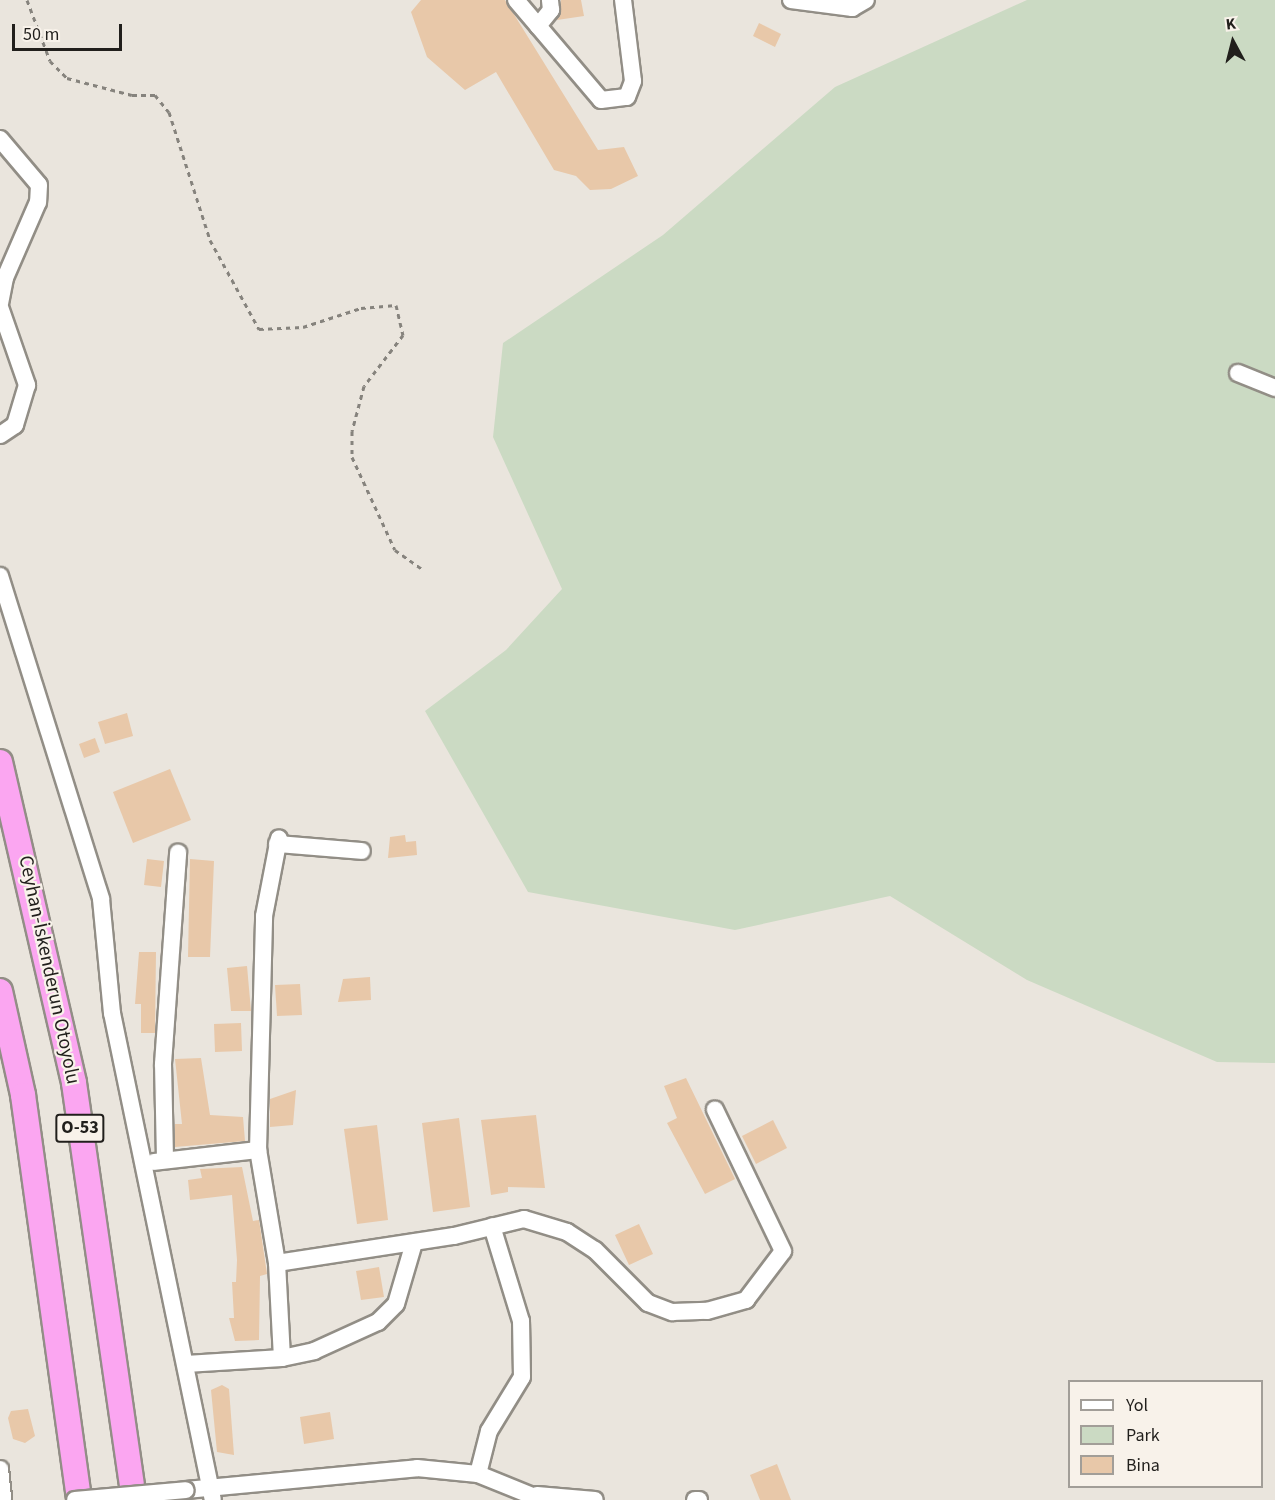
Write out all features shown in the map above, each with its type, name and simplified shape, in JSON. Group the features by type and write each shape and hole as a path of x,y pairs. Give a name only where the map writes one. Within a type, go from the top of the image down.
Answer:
{"highway":[{"name":"Ceyhan-İskenderun Otoyolu","path":"0,762 74,1083 134,1500"},
{"name":"O-53","path":"0,991 23,1095 77,1500"}],"street":[{"path":"516,0 601,100 627,97 633,81 623,0"},
{"path":"538,26 551,10 550,0"},
{"path":"791,0 852,8 866,0"},
{"path":"0,139 39,185 39,202 5,278 0,305 27,385 15,425 0,435"},
{"path":"1238,374 1275,388"},
{"path":"0,576 100,899 112,1013 211,1494"},
{"path":"282,1358 277,1263 258,1150 264,916 278,841 362,851"},
{"path":"165,1158 163,1064 178,853"},
{"path":"277,1263 414,1243 524,1219 567,1232 596,1250 648,1303 672,1312 707,1311 746,1300 783,1251 715,1110"},
{"path":"143,1165 165,1158 258,1150"},
{"path":"478,1474 489,1431 522,1377 521,1321 492,1226"},
{"path":"186,1364 282,1358 314,1352 378,1322 396,1304 414,1243"},
{"path":"77,1500 186,1490 211,1494 417,1468 478,1474 540,1497 596,1500"},
{"path":"0,1469 3,1500"}],"path":[{"path":"27,0 50,61 67,78 132,95 155,95 169,112 210,240 259,329 303,327 361,308 396,305 403,335 364,386 352,431 352,457 395,550 421,568"}],"green space":[{"path":"1027,0 1275,0 1275,1063 1217,1062 1027,980 890,896 735,930 528,892 425,711 506,650 562,589 493,437 503,343 663,235 835,87"}],"building":[{"path":"421,0 505,0 598,150 624,147 638,176 611,189 590,190 576,176 554,170 496,72 465,90 427,57 411,12"},
{"path":"561,0 581,0 584,16 557,20"},
{"path":"759,23 781,34 775,47 753,36"},
{"path":"127,713 133,736 105,744 98,722"},
{"path":"95,738 100,752 84,758 79,744"},
{"path":"170,769 191,820 133,843 113,792"},
{"path":"405,835 406,842 416,841 417,855 388,858 390,837"},
{"path":"147,859 164,861 161,887 144,885"},
{"path":"190,859 214,861 210,957 188,957"},
{"path":"139,952 156,952 155,1033 141,1033 141,1004 135,1004"},
{"path":"247,966 251,1011 231,1011 227,968"},
{"path":"370,977 371,1000 338,1002 343,979"},
{"path":"300,984 302,1015 277,1016 275,985"},
{"path":"241,1023 242,1051 215,1052 214,1024"},
{"path":"201,1058 210,1115 243,1117 245,1141 175,1147 175,1124 182,1124 175,1059"},
{"path":"686,1078 735,1179 705,1194 667,1123 677,1118 664,1086"},
{"path":"296,1090 293,1125 270,1127 270,1099"},
{"path":"536,1115 545,1188 508,1187 508,1192 491,1195 481,1120"},
{"path":"459,1118 470,1207 433,1212 422,1123"},
{"path":"773,1120 787,1148 756,1164 742,1136"},
{"path":"377,1125 388,1220 357,1224 344,1129"},
{"path":"242,1167 253,1221 259,1220 267,1274 260,1276 259,1340 235,1341 229,1318 234,1318 232,1282 236,1282 237,1260 232,1195 190,1200 188,1180 202,1178 200,1169"},
{"path":"639,1224 653,1254 629,1265 615,1235"},
{"path":"379,1267 384,1297 361,1300 356,1271"},
{"path":"222,1385 229,1389 234,1455 217,1452 211,1390"},
{"path":"28,1409 35,1436 25,1443 13,1439 8,1418 11,1411"},
{"path":"330,1412 334,1439 304,1444 300,1417"},
{"path":"777,1464 791,1500 760,1500 750,1475"}]}
